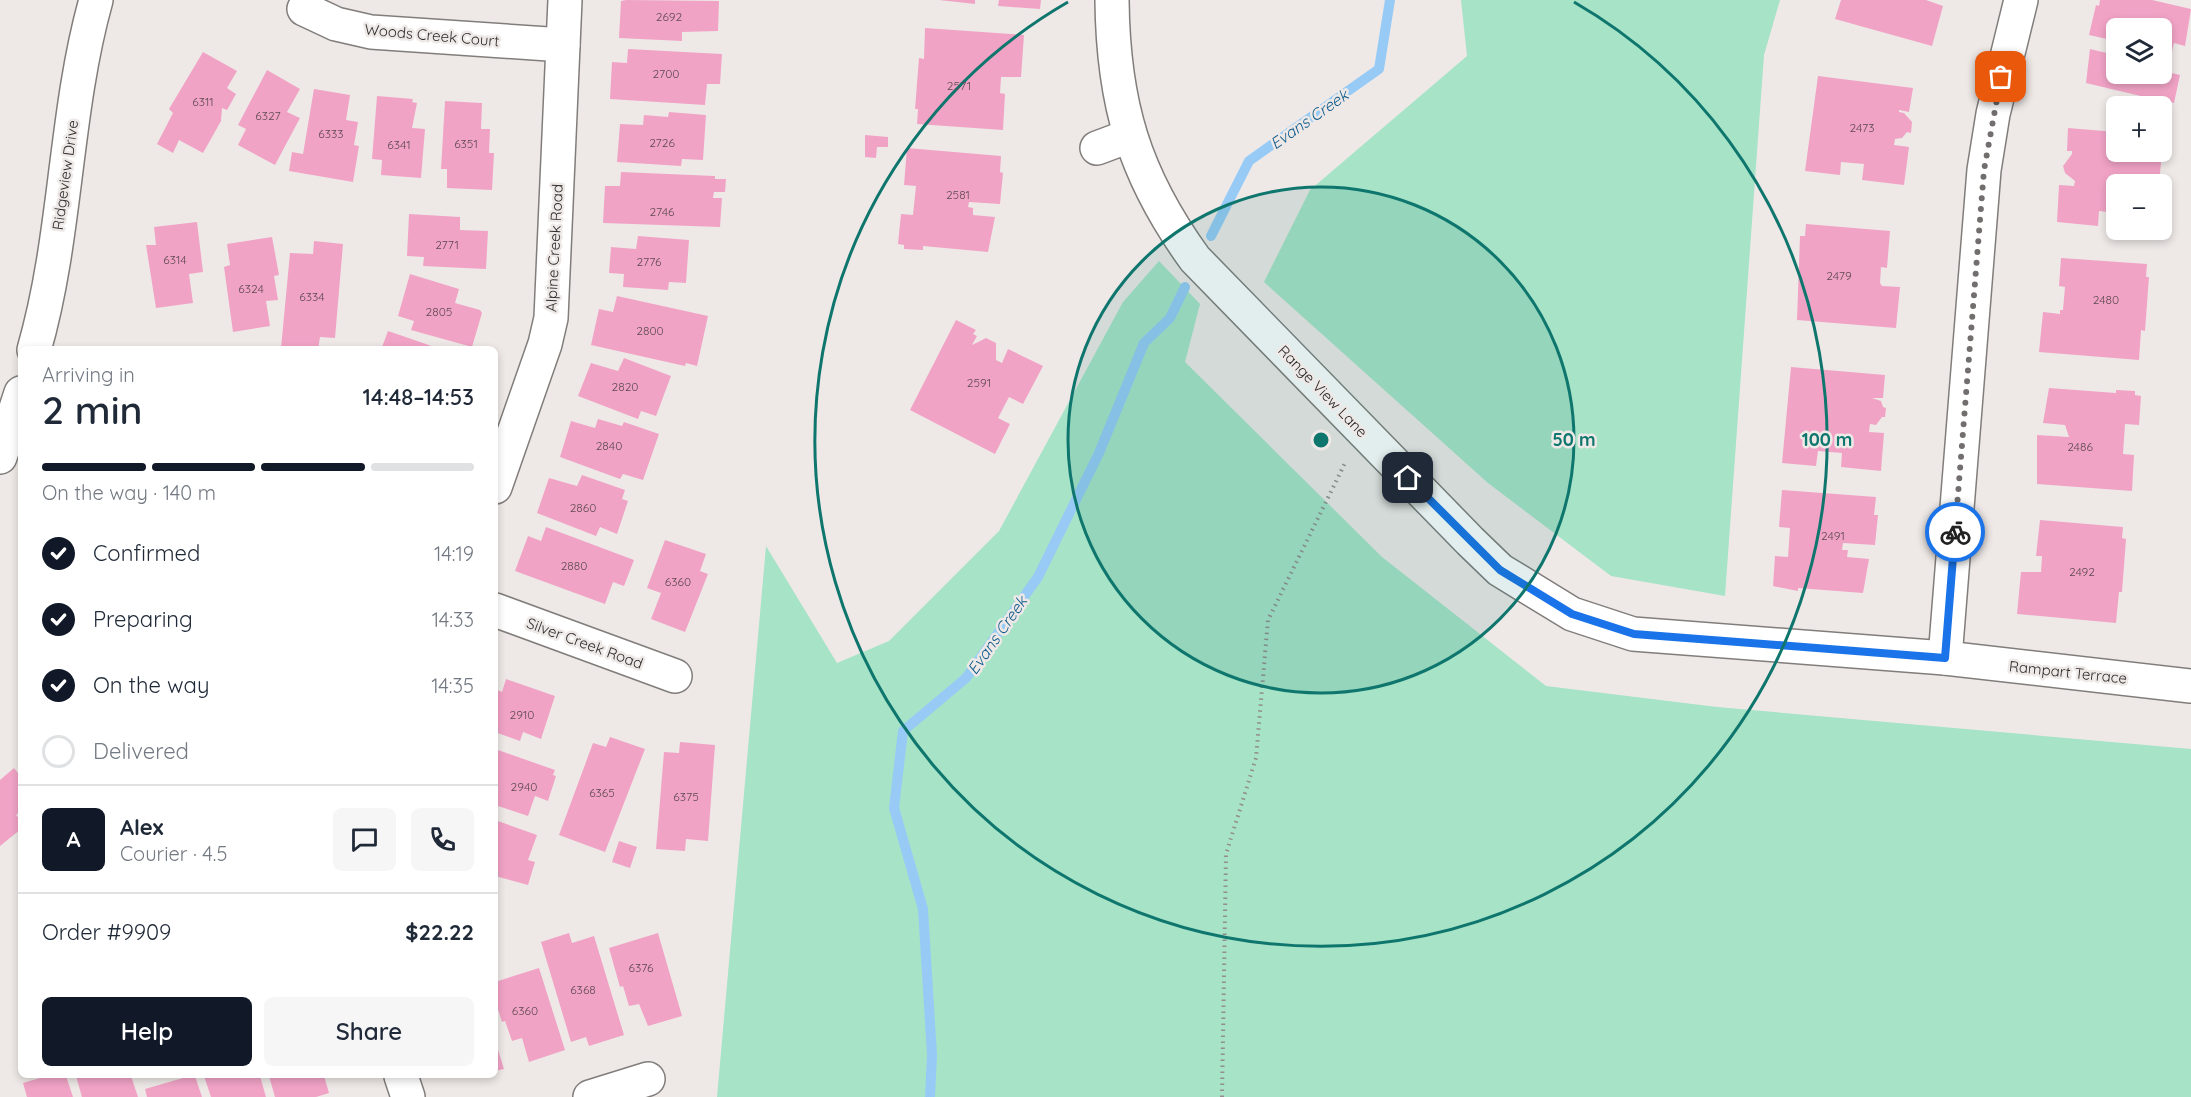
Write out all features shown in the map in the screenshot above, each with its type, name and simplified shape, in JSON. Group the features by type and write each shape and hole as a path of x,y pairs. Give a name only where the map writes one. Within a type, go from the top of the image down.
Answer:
{"street":[{"name":"Ridgeview Drive","path":"35,346 52,261 81,61 96,0"},
{"name":"Alpine Creek Road","path":"498,473 545,344 551,318 565,0"},
{"name":"Range View Lane","path":"1112,0 1117,85 1129,136 1168,222 1195,258 1500,570 1572,614 1634,634 1945,658"},
{"path":"1945,658 1984,170 1993,114 2021,0"},
{"name":"Woods Creek Court","path":"304,9 336,24 371,32 563,45"},
{"path":"1097,148 1129,136"},
{"path":"0,457 18,402"},
{"name":"Silver Creek Road","path":"498,611 675,676"},
{"name":"Rampart Terrace","path":"1945,658 2191,686"},
{"path":"402,1078 408,1097"},
{"path":"590,1097 648,1079"}],"path":[{"path":"1222,1097 1226,854 1256,758 1268,620 1362,430"}],"green space":[{"path":"1461,0 1780,0 1764,55 1725,596 1611,576 1488,483 1264,282 1310,190 1467,56"},
{"path":"1159,261 1200,304 1185,362 1382,557 1546,686 1717,707 2191,749 2191,1097 717,1097 766,546 837,663 889,641 999,531 1123,302"}],"building":[{"path":"939,0 975,0 975,4"},
{"path":"999,0 1041,0 1040,9 998,6"},
{"path":"1841,0 1926,0 1943,6 1932,46 1835,19"},
{"path":"2100,0 2152,0 2191,9 2185,46 2174,43 2172,51 2172,18 2106,18 2106,39 2089,35 2096,5 2099,6"},
{"path":"621,1 719,1 718,31 682,32 682,41 619,38"},
{"path":"925,28 1024,35 1021,77 1001,77 1000,93 1005,94 1003,130 917,124 918,109 915,109 919,58 924,59"},
{"path":"628,49 722,54 720,84 707,84 705,105 610,99 612,62 627,63"},
{"path":"2090,49 2106,53 2106,84 2172,84 2172,73 2180,75 2174,103 2172,103 2172,96 2141,96 2086,83"},
{"path":"203,52 237,71 227,88 236,94 227,110 222,108 221,121 203,153 179,140 173,153 157,144 173,113 169,109"},
{"path":"267,70 300,89 287,112 300,118 275,165 238,145 246,129 238,125"},
{"path":"1818,76 1913,88 1909,112 1899,110 1912,122 1911,133 1907,132 1902,138 1895,139 1894,145 1909,147 1904,185 1862,180 1864,164 1841,162 1840,175 1805,171"},
{"path":"314,89 350,95 346,120 358,122 354,145 359,146 353,182 289,171 292,152 303,154"},
{"path":"377,96 413,99 412,102 417,103 412,128 425,129 421,178 381,175 382,160 372,159"},
{"path":"445,101 482,103 481,129 490,129 489,153 494,153 492,190 447,188 447,169 441,169"},
{"path":"669,112 706,115 703,160 682,159 681,166 617,162 620,124 643,125 644,115 668,117"},
{"path":"2068,128 2106,131 2106,162 2161,162 2160,174 2106,174 2106,212 2099,211 2098,226 2057,222 2059,185 2074,186 2075,181 2065,173 2063,166 2072,154 2072,151 2067,151"},
{"path":"865,135 888,137 888,147 877,147 876,158 865,157"},
{"path":"907,148 1001,156 1000,172 1003,173 1000,204 969,202 968,207 973,208 973,215 995,217 988,252 923,246 923,250 904,249 904,245 898,244 901,214 913,215 916,186 904,185"},
{"path":"621,172 715,176 715,179 726,179 725,192 714,192 713,198 722,198 720,227 603,223 605,186 620,186"},
{"path":"409,214 460,217 460,230 488,231 486,269 423,266 424,257 407,256"},
{"path":"197,222 203,272 189,274 193,303 156,308 146,245 156,245 154,227"},
{"path":"1806,224 1890,231 1887,268 1881,267 1880,283 1882,286 1900,287 1896,328 1797,320 1800,236 1805,236"},
{"path":"638,236 689,240 686,283 669,282 668,290 623,287 624,274 609,273 611,247 636,249"},
{"path":"272,237 279,275 274,276 278,300 266,301 270,326 233,332 224,267 230,265 227,244"},
{"path":"314,241 343,244 335,338 320,337 319,346 281,346 290,253 313,254"},
{"path":"2061,258 2147,264 2146,277 2149,277 2145,331 2141,330 2139,360 2039,352 2043,312 2060,314 2060,310 2063,310 2065,287 2059,286"},
{"path":"410,274 459,289 455,303 480,310 482,313 472,346 411,330 414,321 398,316"},
{"path":"617,296 708,316 697,366 686,363 685,366 591,345 599,309 613,312"},
{"path":"956,320 976,330 973,334 977,336 972,345 986,338 996,343 996,360 1002,363 1008,349 1043,366 1023,404 1009,397 998,418 1010,424 995,454 910,410"},
{"path":"388,331 431,346 382,346"},
{"path":"624,358 671,376 656,416 641,411 638,419 578,396 591,363 618,371"},
{"path":"1791,367 1885,375 1883,398 1872,398 1881,401 1883,407 1886,408 1885,417 1882,417 1876,425 1870,424 1869,432 1884,433 1881,471 1841,467 1842,453 1818,451 1816,466 1782,463"},
{"path":"2049,388 2116,393 2116,390 2135,391 2135,395 2141,396 2139,425 2125,424 2123,454 2134,455 2132,491 2037,484 2037,435 2069,437 2065,425 2043,423"},
{"path":"598,419 622,426 624,422 659,434 643,480 623,474 620,479 560,457 571,421 595,428"},
{"path":"582,475 625,490 622,499 628,501 617,534 600,527 596,536 537,513 549,478 577,486"},
{"path":"1782,490 1876,497 1874,515 1878,515 1875,545 1843,543 1842,550 1848,550 1847,557 1869,559 1863,593 1798,588 1798,591 1773,586 1775,556 1788,557 1790,528 1779,527"},
{"path":"2040,520 2123,527 2122,538 2126,539 2122,592 2119,592 2116,623 2017,614 2021,572 2041,572 2042,556 2036,556"},
{"path":"546,527 634,560 624,586 613,582 605,604 515,571 528,536 541,541"},
{"path":"665,540 706,554 700,571 708,574 685,632 651,619 661,593 647,588"},
{"path":"506,679 555,696 541,739 523,732 520,741 498,733 498,690 502,692"},
{"path":"610,737 645,749 605,852 559,835 593,743 606,747"},
{"path":"680,742 715,745 708,841 686,839 685,851 656,849 664,752 679,753"},
{"path":"498,750 555,770 553,775 556,776 548,801 535,796 528,816 498,806"},
{"path":"14,768 18,773 18,813 16,815 18,831 0,846 0,780"},
{"path":"498,821 537,835 528,860 535,862 528,885 498,877"},
{"path":"619,841 637,847 630,868 612,862"},
{"path":"569,933 572,943 594,936 624,1035 589,1046 586,1037 571,1042 541,942"},
{"path":"658,933 682,1016 648,1026 639,1004 629,1006 623,986 620,987 609,948"},
{"path":"539,968 565,1050 529,1062 522,1038 512,1041 505,1021 502,1022 498,1009 498,981"},
{"path":"498,1050 504,1069 498,1070"},
{"path":"40,1078 67,1078 73,1097 27,1097 23,1083"},
{"path":"77,1078 132,1078 138,1097 82,1097"},
{"path":"183,1078 196,1078 202,1097 147,1097 145,1089"},
{"path":"205,1078 261,1078 266,1097 211,1097"},
{"path":"270,1078 325,1078 329,1093 316,1097 275,1097"}],"waterway":[{"name":"Evans Creek","path":"1211,236 1249,161 1379,69 1390,0"},
{"name":"Evans Creek","path":"930,1097 932,1055 923,909 894,808 903,731 966,678 1038,577 1099,453 1144,343 1170,318 1185,287"}],"way so far":[{"path":"1955,532 1984,170 2001,77"}],"route":[{"path":"1408,478 1500,570 1572,614 1634,634 1945,658 1955,532"}]}
